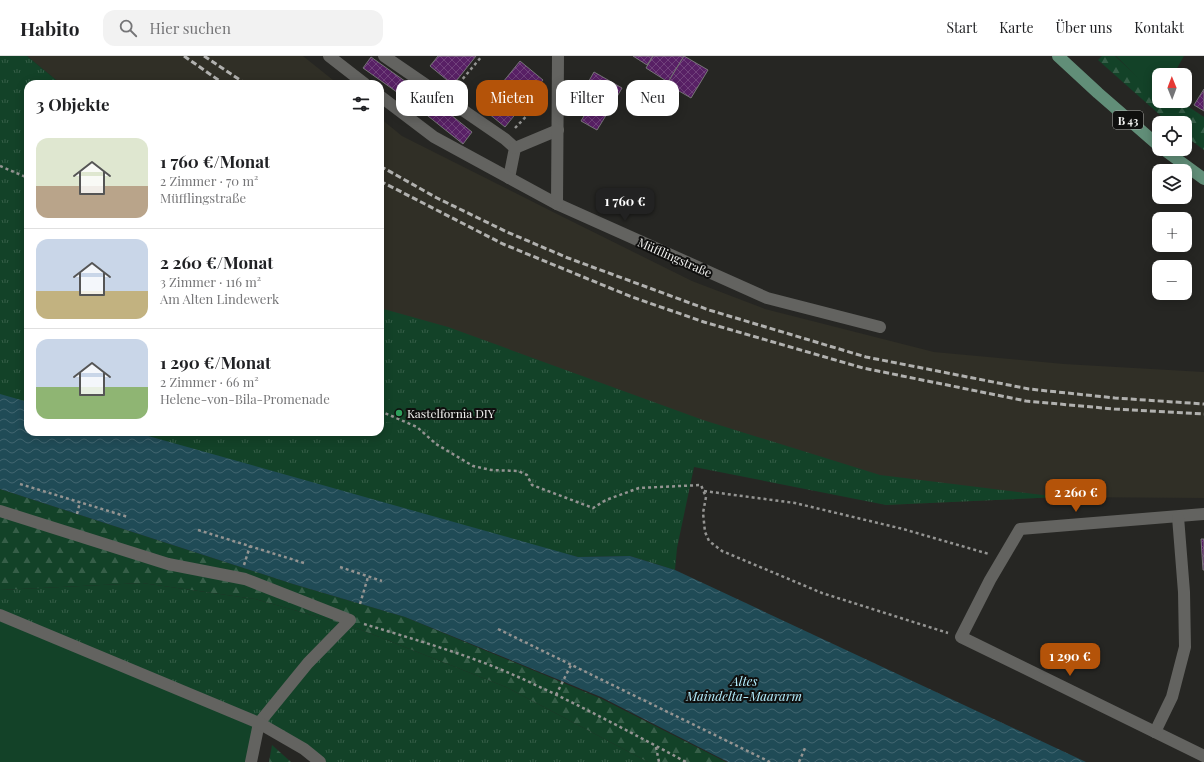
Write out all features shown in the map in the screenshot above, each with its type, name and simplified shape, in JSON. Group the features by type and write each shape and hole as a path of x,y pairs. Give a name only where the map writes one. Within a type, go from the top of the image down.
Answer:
{"main road":[{"name":"B 43","path":"1058,56 1098,94 1152,140"},
{"path":"1173,156 1204,179"}],"street":[{"path":"329,56 360,80"},
{"path":"384,56 419,80"},
{"path":"558,56 558,80"},
{"name":"Müfflingstraße","path":"384,99 434,137 557,204 767,298 880,327"},
{"path":"468,114 505,139 515,148"},
{"path":"557,204 558,116"},
{"path":"515,148 558,130"},
{"path":"509,178 515,148"},
{"path":"0,511 168,564 245,579 350,620 308,663 259,723 251,762"},
{"path":"1204,514 1020,529 990,580 961,637 1204,756"},
{"path":"1155,732 1172,697 1185,647 1184,592 1178,516"},
{"path":"0,615 259,723 304,749 320,762"}],"path":[{"path":"462,80 482,56"},
{"path":"505,139 556,86"},
{"path":"0,166 24,176"},
{"path":"384,413 417,427 436,444 473,466 491,470 518,471 527,476 532,485 593,508 606,500 639,488 701,485 706,497 703,513 705,532 709,541 722,551 822,593 961,637"},
{"path":"20,484 128,517"},
{"path":"703,491 794,503 903,529 1003,558"},
{"path":"77,514 80,502"},
{"path":"198,530 304,563"},
{"path":"244,568 250,546"},
{"path":"340,567 382,581"},
{"path":"360,604 368,577"},
{"path":"350,620 429,644 514,675 686,762"},
{"path":"498,629 770,762"},
{"path":"556,695 571,665"},
{"path":"656,746 659,762"},
{"path":"799,762 805,748"}],"shaded area":[{"path":"27,56 303,56 333,80 56,80"},
{"path":"384,121 402,136 692,281 765,309 934,352 1064,364 1204,372 1204,498 1059,497 886,505 384,356"}],"green space":[{"path":"0,56 27,56 56,80 24,80 24,402 0,395"},
{"path":"1102,56 1115,56 1152,90 1152,108 1098,60"},
{"path":"1116,56 1184,56 1177,68 1152,68 1152,92"},
{"path":"1152,108 1190,108 1204,117 1204,150 1192,141 1192,116 1161,116"},
{"path":"384,309 448,327 703,420 880,475 1059,497 886,505 694,467 677,548 675,570 630,556 578,557 529,545 146,436 384,436"},
{"name":"Kastelfornia DIY","path":"384,399 420,405 417,427 384,422"},
{"path":"0,489 293,584 405,617 602,699 726,762 648,762 506,687 354,627 255,599 142,583 0,590"},
{"path":"142,583 255,599 354,627 506,687 648,762 320,762 304,749 0,615 0,590"},
{"path":"0,619 254,727 246,762 0,762"},
{"path":"272,745 291,762 269,762"}],"water":[{"name":"Altes Maindelta-Maararm","path":"0,394 24,401 24,436 148,436 578,557 630,556 675,570 1086,762 728,762 601,697 405,617 293,584 0,489"}],"building":[{"path":"438,56 476,56 457,80 447,80 430,66"},
{"path":"633,56 653,56 647,65"},
{"path":"653,56 684,56 669,80 665,80 646,68"},
{"path":"684,56 708,70 691,98 679,91 679,80 669,80"},
{"path":"371,57 403,80 396,80 396,91 384,83 384,80 380,80 363,68"},
{"path":"520,61 543,80 505,80"},
{"path":"594,72 608,80 589,80"},
{"path":"618,86 622,88 618,95"},
{"path":"1204,89 1204,111 1194,105"},
{"path":"428,116 452,116 472,132 463,144"},
{"path":"492,116 514,116 505,127"},
{"path":"584,116 606,116 597,130 581,121"},
{"path":"1201,539 1204,539 1204,570 1203,570"}],"railway":[{"path":"184,56 218,80"},
{"path":"204,56 240,80"},
{"path":"384,168 437,198 507,232 568,258 709,310 866,357 1029,389 1115,398 1204,404"},
{"path":"384,183 503,244 632,297 704,322 863,368 1026,401 1114,409 1204,414"}],"place":[{"name":"Kastelfornia DIY","path":"399,413"}]}
